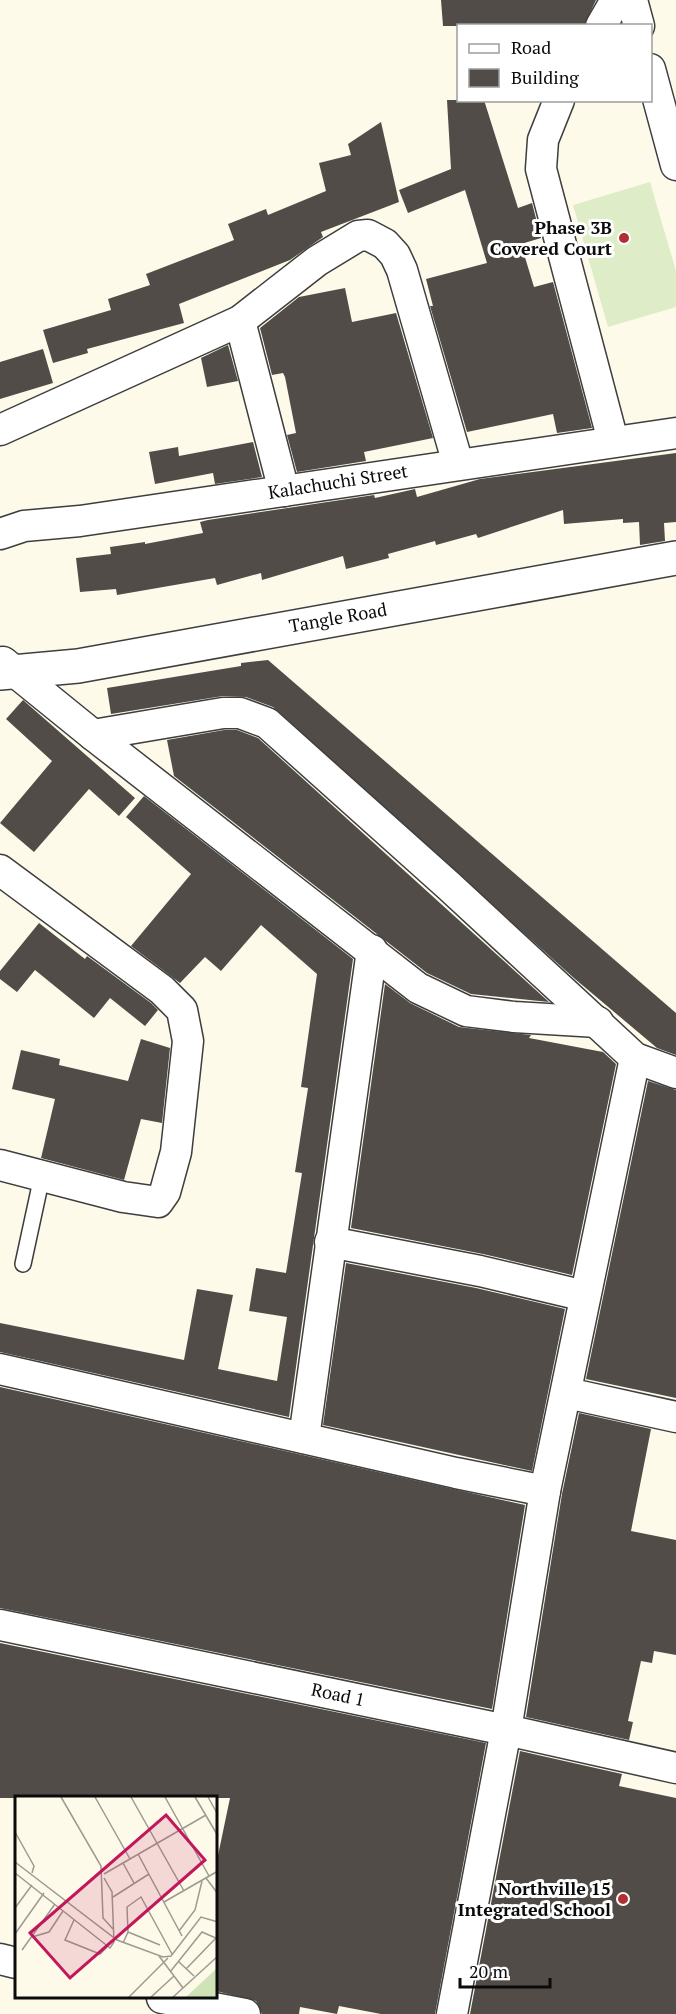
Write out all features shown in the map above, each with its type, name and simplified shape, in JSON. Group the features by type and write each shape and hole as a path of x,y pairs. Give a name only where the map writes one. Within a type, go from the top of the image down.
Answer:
{"street":[{"path":"602,24 616,0"},
{"path":"632,0 638,24"},
{"path":"652,73 676,165"},
{"path":"559,102 543,140 541,169 613,441"},
{"path":"0,430 240,321 316,261 358,236 376,238 390,249 402,270 458,464"},
{"path":"240,321 284,491"},
{"name":"Kalachuchi Street","path":"0,534 24,526 80,521 676,433"},
{"name":"Tangle Road","path":"5,668 78,666 676,558"},
{"path":"5,668 372,950 418,988 466,1011 503,1016 598,1022"},
{"path":"93,735 223,713 240,713 261,720 449,886 635,1058 676,1073"},
{"path":"0,870 162,990 182,1010 188,1041 176,1152 165,1192 158,1202 123,1197 0,1165"},
{"path":"304,1438 372,950"},
{"path":"452,2014 506,1730 545,1491 635,1058"},
{"path":"330,1242 480,1270 585,1296"},
{"path":"0,1369 545,1491"},
{"path":"567,1393 676,1417"},
{"name":"Road 1","path":"0,1625 506,1730 676,1768"},
{"path":"0,1959 15,1963"},
{"path":"167,1999 245,2014"}],"lane":[{"path":"23,1264 42,1176"}],"green space":[{"name":"Phase 3B Covered Court","path":"650,182 676,271 676,307 608,327 573,205"}],"building":[{"path":"441,0 596,0 585,24 457,24 457,26 443,26"},
{"path":"447,100 485,102 518,208 532,203 541,238 521,244 534,287 553,282 592,428 557,433 553,414 467,432 430,306 433,306 426,279 487,263 465,190 408,213 399,190 451,169"},
{"path":"381,122 399,202 321,232 323,237 290,260 179,304 184,323 87,349 88,353 53,363 43,330 111,310 108,299 150,285 146,274 234,240 228,224 266,209 268,215 326,191 319,163 351,155 348,144"},
{"path":"345,288 352,322 396,313 433,438 364,452 366,461 297,472 287,435 296,433 285,377 283,373 272,375 260,328 299,297"},
{"path":"228,345 238,381 207,387 201,358"},
{"path":"43,349 53,383 0,399 0,362"},
{"path":"253,442 262,477 215,484 213,473 155,484 149,452 178,447 179,456"},
{"path":"676,453 676,522 664,523 665,541 640,545 639,522 623,523 623,519 564,524 563,510 478,538 476,534 436,545 435,541 388,554 389,558 346,569 343,556 262,580 261,573 217,585 215,578 117,595 116,589 80,592 76,558 111,554 110,547 145,542 145,544 203,533 200,522 208,520 374,495 375,498 415,489 417,497 480,479"},
{"path":"268,660 676,1013 676,1055 657,1048 575,979 273,707 246,697 223,696 111,714 107,688"},
{"path":"23,700 135,798 119,816 89,789 34,852 0,823 52,761 6,719"},
{"path":"224,730 237,730 258,738 549,1002 471,994 427,973 174,776 167,740"},
{"path":"144,796 353,959 289,1417 0,1352 0,1323 184,1360 197,1289 233,1295 218,1369 277,1381 287,1317 249,1311 256,1268 286,1273 302,1173 295,1172 308,1088 301,1087 317,974 261,925 221,971 205,957 180,983 131,946 191,874 126,817"},
{"path":"39,923 85,959 87,956 151,1003 158,1010 145,1026 110,998 94,1018 35,970 17,992 0,979 0,971"},
{"path":"385,984 410,1003 459,1027 531,1035 529,1038 603,1052 616,1064 572,1275 483,1254 351,1228"},
{"path":"141,1039 170,1048 162,1123 141,1119 124,1180 41,1158 55,1099 12,1089 21,1050 60,1059 59,1065 128,1081"},
{"path":"648,1081 676,1090 676,1398 586,1379"},
{"path":"346,1263 476,1288 565,1309 532,1471 323,1425"},
{"path":"0,1387 525,1505 492,1709 0,1608"},
{"path":"579,1413 651,1429 631,1531 676,1540 676,1655 654,1651 652,1663 641,1661 628,1721 633,1722 629,1740 526,1717 562,1494"},
{"path":"0,1643 486,1743 435,2014 381,2014 339,2006 337,2014 300,2007 299,2014 262,2014 256,2001 218,1992 218,1855 230,1798 218,1798 218,1796 15,1796 15,1798 0,1798"},
{"path":"520,1751 622,1774 619,1786 676,1798 676,2014 470,2014"}],"place":[{"name":"Phase 3B Covered Court","path":"624,238"},
{"name":"Northville 15 Integrated School","path":"623,1899"}]}
